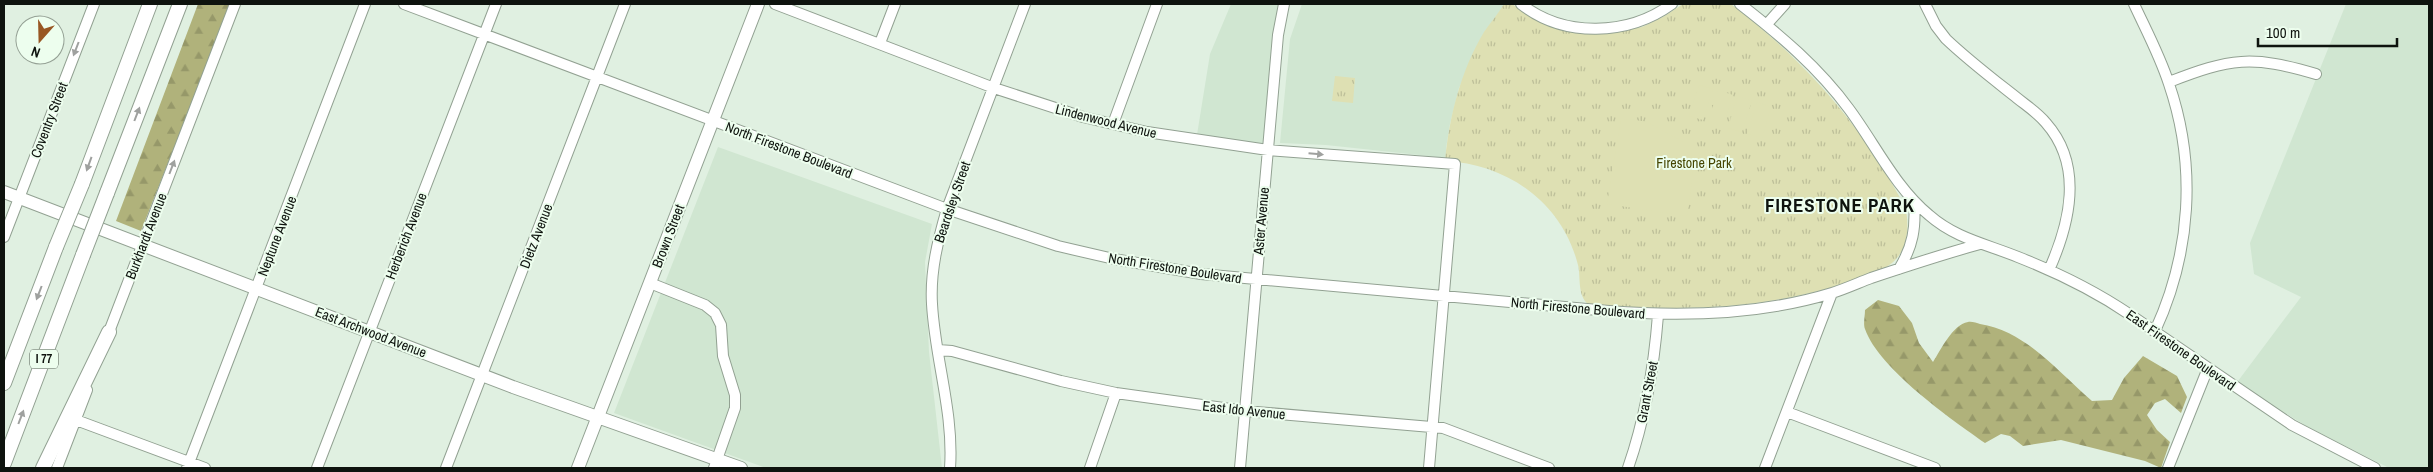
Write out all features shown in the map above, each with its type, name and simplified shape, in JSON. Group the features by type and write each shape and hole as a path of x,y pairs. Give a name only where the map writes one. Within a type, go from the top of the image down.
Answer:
{"highway":[{"name":"I 77","path":"4,383 150,4"},
{"name":"I 77","path":"4,463 180,4"},
{"path":"43,468 109,332"}],"main road":[{"name":"Brown Street","path":"578,468 758,4"},
{"name":"East Archwood Avenue","path":"4,192 715,464 740,468"}],"street":[{"name":"Coventry Street","path":"4,237 94,4"},
{"name":"Burkhardt Avenue","path":"57,468 235,4"},
{"name":"Neptune Avenue","path":"188,465 365,4"},
{"name":"North Firestone Boulevard","path":"404,4 946,209 1023,236 1086,253 1166,269 1256,280 1658,315 1732,312 1832,293 1899,268 1980,244"},
{"name":"Herberich Avenue","path":"317,468 496,4"},
{"name":"Dietz Avenue","path":"446,468 625,4"},
{"name":"Lindenwood Avenue","path":"775,4 994,88 1074,114 1113,124 1183,139 1268,150 1455,164 1444,296"},
{"path":"880,43 895,4"},
{"name":"Beardsley Street","path":"950,468 951,439 932,304 932,274 946,209 1026,4"},
{"path":"1113,124 1157,4"},
{"path":"1521,4 1535,14 1564,25 1601,29 1633,24 1654,15 1672,4"},
{"name":"East Firestone Boulevard","path":"1740,4 1767,24 1804,58 1848,107 1914,202 1944,227 1980,244 2011,254 2049,270 2121,308 2292,425 2375,468"},
{"path":"1767,24 1785,4"},
{"path":"1924,4 1936,26 1946,39 2040,116 2057,136 2064,154 2070,187 2065,232 2049,270"},
{"path":"2134,4 2169,82 2178,113 2184,142 2188,201 2184,238 2176,274 2155,331"},
{"name":"Aster Avenue","path":"1240,468 1280,5"},
{"path":"2169,82 2204,68 2237,61 2275,62 2316,74"},
{"path":"1899,268 1914,238 1914,202"},
{"path":"650,283 705,304 715,313 721,325 723,356 735,395 735,401 715,464"},
{"path":"1765,468 1832,293"},
{"path":"1429,468 1444,296"},
{"name":"Grant Street","path":"1628,468 1639,432 1650,382 1658,315"},
{"name":"East Ido Avenue","path":"938,350 952,351 1052,379 1116,393 1246,411 1433,427 1454,432 1549,468"},
{"path":"2168,468 2208,368"},
{"path":"1090,468 1116,393"},
{"path":"1787,412 1935,468"},
{"path":"76,420 188,465 205,468"}],"shaded area":[{"path":"1231,4 1284,4 1268,150 1196,141 1210,54"},
{"path":"1302,4 1505,4 1484,33 1459,88 1450,124 1446,148 1447,158 1326,145 1280,143 1290,39"},
{"path":"2346,4 2429,4 2429,468 2389,468 2308,427 2256,395 2238,381 2301,297 2254,274 2250,243"},
{"path":"718,147 932,224 925,262 929,352 942,468 766,468 614,413"}],"green space":[{"path":"198,4 231,4 141,231 116,221"},
{"name":"Firestone Park","path":"1504,4 1512,4 1534,19 1555,27 1573,32 1599,34 1642,27 1663,17 1683,4 1731,4 1807,71 1870,149 1888,177 1907,214 1906,237 1897,258 1886,267 1872,274 1836,286 1805,294 1744,305 1652,308 1588,304 1582,296 1578,265 1570,243 1559,223 1545,205 1529,190 1490,170 1468,164 1445,161 1457,94 1469,62 1484,32"},
{"path":"1335,76 1355,78 1353,103 1332,101"},
{"path":"1699,85 1713,89 1703,120 1689,116"},
{"path":"1718,90 1733,95 1723,126 1708,122"},
{"path":"1737,96 1752,101 1742,132 1728,128"},
{"path":"1757,102 1771,107 1762,138 1747,134"},
{"path":"1630,119 1647,122 1682,141 1693,156 1692,182 1687,216 1607,204 1621,120"},
{"path":"1878,300 1899,306 1912,323 1919,343 1933,362 1952,333 1962,324 1971,322 1997,328 2027,344 2092,401 2112,400 2124,378 2143,356 2177,376 2187,397 2181,413 2165,399 2155,403 2147,415 2157,430 2170,442 2161,468 2145,461 2061,440 2023,446 2010,436 2001,434 1985,443 1918,392 1885,360 1873,344 1864,327 1865,310"}],"district":[{"name":"FIRESTONE PARK","path":"1840,205"}]}
